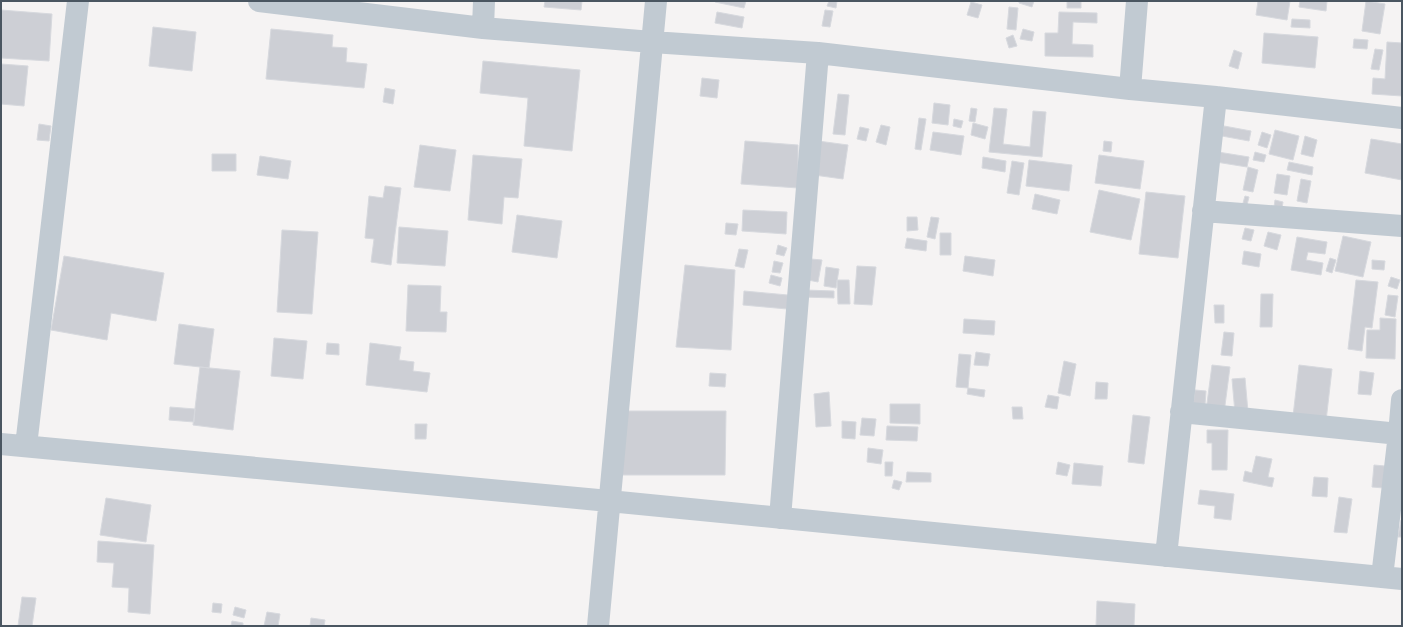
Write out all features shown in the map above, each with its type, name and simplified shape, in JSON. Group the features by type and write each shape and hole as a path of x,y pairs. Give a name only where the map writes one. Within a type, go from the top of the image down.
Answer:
{"street":[{"path":"26,446 78,1"},
{"path":"259,1 483,28 652,42 818,53 1130,89 1402,118"},
{"path":"483,28 484,1"},
{"path":"598,626 656,1"},
{"path":"1130,89 1137,1"},
{"path":"780,518 818,53"},
{"path":"1166,556 1216,97"},
{"path":"1203,211 1402,226"},
{"path":"1,444 609,501 1392,578 1402,400"},
{"path":"1181,412 1399,434"}],"building":[{"path":"545,1 582,1 581,10 544,7"},
{"path":"715,1 746,1 744,8"},
{"path":"829,1 837,1 836,8 827,6"},
{"path":"1019,1 1034,1 1032,7 1019,3"},
{"path":"1067,1 1081,1 1081,8 1067,8"},
{"path":"1258,1 1290,1 1287,20 1256,15"},
{"path":"1300,1 1327,1 1326,11 1299,7"},
{"path":"1366,1 1385,4 1380,34 1362,31"},
{"path":"971,2 982,5 978,18 967,15"},
{"path":"1009,7 1018,8 1016,30 1007,29"},
{"path":"1,10 52,14 49,61 1,58"},
{"path":"825,10 833,11 830,27 822,26"},
{"path":"717,12 744,17 742,28 715,23"},
{"path":"1059,12 1097,13 1097,23 1073,22 1072,44 1093,45 1093,57 1045,56 1045,33 1058,33"},
{"path":"1292,19 1310,20 1310,28 1291,27"},
{"path":"153,27 196,32 192,71 149,66"},
{"path":"271,29 333,35 332,47 347,48 346,62 367,64 364,88 266,79"},
{"path":"1023,29 1034,32 1032,41 1020,39"},
{"path":"1264,33 1318,37 1315,68 1262,63"},
{"path":"1013,35 1017,46 1009,48 1006,38"},
{"path":"1354,39 1368,40 1367,49 1353,48"},
{"path":"1387,42 1402,43 1402,96 1372,94 1373,78 1385,79"},
{"path":"1375,49 1383,50 1379,70 1371,69"},
{"path":"1234,50 1242,53 1238,69 1229,66"},
{"path":"483,61 580,70 572,151 524,146 528,98 480,93"},
{"path":"1,64 28,66 24,106 1,104"},
{"path":"702,78 719,80 717,98 700,96"},
{"path":"385,88 395,90 393,104 383,102"},
{"path":"838,94 849,95 845,135 833,134"},
{"path":"934,103 950,105 948,125 932,123"},
{"path":"971,108 977,109 975,122 969,121"},
{"path":"994,108 1007,109 1003,144 1030,147 1033,111 1046,112 1042,157 989,152"},
{"path":"919,118 926,119 921,150 915,149"},
{"path":"954,119 963,121 961,128 953,126"},
{"path":"973,123 988,127 985,139 971,135"},
{"path":"39,124 51,126 49,141 37,140"},
{"path":"881,125 890,127 886,145 876,142"},
{"path":"1224,126 1251,131 1249,141 1222,136"},
{"path":"860,127 869,129 866,141 857,139"},
{"path":"1275,130 1299,136 1293,160 1269,154"},
{"path":"933,132 964,136 961,155 930,150"},
{"path":"1262,132 1271,135 1267,148 1258,145"},
{"path":"1305,136 1317,140 1313,157 1301,154"},
{"path":"1371,139 1402,144 1402,180 1365,173"},
{"path":"745,141 798,145 798,188 741,184"},
{"path":"818,141 848,145 843,179 814,175"},
{"path":"1104,141 1112,142 1111,152 1103,151"},
{"path":"420,145 456,150 450,191 414,187"},
{"path":"1218,152 1249,157 1247,167 1216,162"},
{"path":"1255,152 1266,155 1264,162 1253,160"},
{"path":"212,154 236,154 236,171 212,171"},
{"path":"473,155 522,159 518,198 504,197 502,224 468,220"},
{"path":"1099,155 1144,161 1140,189 1095,183"},
{"path":"260,156 291,161 288,179 257,175"},
{"path":"983,157 1006,161 1005,172 982,168"},
{"path":"1029,160 1072,165 1069,191 1026,186"},
{"path":"1012,161 1024,163 1019,195 1007,193"},
{"path":"1289,162 1313,167 1312,175 1287,170"},
{"path":"1248,167 1258,170 1253,192 1243,190"},
{"path":"1277,174 1290,176 1287,195 1274,193"},
{"path":"1301,179 1311,181 1307,203 1297,201"},
{"path":"385,186 401,188 391,265 371,262 374,239 365,238 369,196 383,198"},
{"path":"1099,190 1140,199 1131,240 1090,232"},
{"path":"1146,192 1185,196 1178,258 1139,254"},
{"path":"1035,194 1060,200 1057,214 1032,209"},
{"path":"1245,196 1249,197 1247,205 1243,203"},
{"path":"1275,200 1283,202 1282,208 1274,207"},
{"path":"743,210 787,212 786,234 742,231"},
{"path":"517,215 562,221 557,258 512,252"},
{"path":"907,217 917,217 918,230 907,231"},
{"path":"931,217 939,218 935,239 927,237"},
{"path":"726,223 738,224 736,235 725,234"},
{"path":"399,227 448,231 445,266 397,263"},
{"path":"1245,228 1254,230 1251,241 1242,239"},
{"path":"282,230 318,232 312,314 277,312"},
{"path":"1268,232 1281,235 1277,250 1264,246"},
{"path":"940,233 951,233 951,255 940,255"},
{"path":"1343,236 1371,242 1363,277 1335,271"},
{"path":"1297,237 1327,242 1325,254 1308,252 1306,260 1323,263 1321,275 1291,270"},
{"path":"907,238 927,241 926,251 905,248"},
{"path":"778,245 787,248 784,256 776,254"},
{"path":"739,249 748,250 744,268 735,266"},
{"path":"1244,251 1261,254 1259,267 1242,264"},
{"path":"64,256 164,273 156,321 111,313 107,340 51,330"},
{"path":"965,256 995,260 993,276 963,271"},
{"path":"1330,258 1336,260 1332,273 1326,271"},
{"path":"811,259 822,260 818,282 808,280"},
{"path":"1372,260 1385,261 1384,270 1372,269"},
{"path":"774,261 783,263 780,273 772,272"},
{"path":"685,265 735,270 731,350 676,347"},
{"path":"857,266 876,267 872,305 854,304"},
{"path":"826,267 839,269 836,288 824,286"},
{"path":"771,275 782,278 780,286 769,283"},
{"path":"1391,277 1400,280 1397,289 1388,286"},
{"path":"837,280 849,280 850,304 838,304"},
{"path":"1356,280 1378,282 1372,328 1365,327 1362,351 1348,349"},
{"path":"408,285 441,286 440,312 447,312 446,332 406,331"},
{"path":"805,290 834,291 834,298 804,297"},
{"path":"744,291 788,295 787,309 743,305"},
{"path":"1261,294 1273,294 1272,327 1260,327"},
{"path":"1388,295 1398,296 1395,317 1385,315"},
{"path":"1214,305 1224,305 1224,323 1215,323"},
{"path":"1380,318 1396,319 1395,359 1366,358 1367,330 1380,330"},
{"path":"964,319 995,321 994,335 963,333"},
{"path":"179,324 214,329 209,368 174,364"},
{"path":"1224,332 1234,333 1232,356 1221,355"},
{"path":"274,338 307,341 303,379 271,376"},
{"path":"327,343 339,344 339,355 326,354"},
{"path":"370,343 401,347 399,360 414,362 413,371 430,373 427,392 366,385"},
{"path":"976,352 990,354 988,366 974,365"},
{"path":"959,354 971,355 968,388 956,387"},
{"path":"1064,361 1076,364 1070,396 1058,393"},
{"path":"1212,365 1230,367 1224,413 1206,411"},
{"path":"1299,365 1332,369 1326,421 1293,416"},
{"path":"200,367 240,371 233,430 193,425"},
{"path":"1360,371 1374,373 1371,395 1358,394"},
{"path":"710,373 726,374 725,387 709,386"},
{"path":"1245,378 1248,412 1235,413 1232,379"},
{"path":"1096,382 1108,383 1107,399 1095,399"},
{"path":"968,388 985,390 984,397 967,394"},
{"path":"1195,390 1206,391 1205,405 1193,405"},
{"path":"829,392 831,426 816,427 814,394"},
{"path":"1048,395 1059,397 1057,409 1045,407"},
{"path":"890,404 920,404 920,424 890,423"},
{"path":"170,407 195,409 194,422 169,420"},
{"path":"1012,407 1022,407 1023,419 1013,419"},
{"path":"620,411 726,411 725,475 620,475"},
{"path":"1133,415 1150,417 1144,464 1128,462"},
{"path":"862,418 876,419 874,436 860,435"},
{"path":"842,421 856,422 855,439 842,438"},
{"path":"415,424 427,424 426,439 415,439"},
{"path":"887,426 918,427 917,441 886,440"},
{"path":"1207,430 1228,430 1227,470 1212,470 1212,443 1207,443"},
{"path":"868,448 883,450 881,464 867,462"},
{"path":"1256,456 1272,459 1268,477 1274,478 1272,487 1243,481 1245,471 1252,473"},
{"path":"885,462 893,462 892,476 885,476"},
{"path":"1058,462 1070,465 1067,476 1056,474"},
{"path":"1074,463 1103,466 1101,486 1072,484"},
{"path":"1374,465 1385,466 1384,488 1372,487"},
{"path":"907,472 931,473 931,482 906,482"},
{"path":"1314,477 1328,478 1327,497 1312,496"},
{"path":"894,480 902,482 899,490 892,488"},
{"path":"1200,490 1234,494 1231,520 1214,518 1215,506 1198,504"},
{"path":"1339,497 1352,499 1347,533 1334,532"},
{"path":"106,498 151,505 146,542 100,535"},
{"path":"1401,520 1402,537 1398,537"},
{"path":"98,541 154,545 150,614 128,612 129,588 112,587 114,563 97,562"},
{"path":"22,597 36,598 32,626 18,626"},
{"path":"1097,601 1135,604 1134,626 1096,626"},
{"path":"213,603 222,604 221,613 212,612"},
{"path":"235,607 246,610 244,618 233,615"},
{"path":"267,612 280,614 278,626 264,626"},
{"path":"311,618 325,620 324,626 310,626"},
{"path":"232,621 243,623 243,626 231,626"}]}
